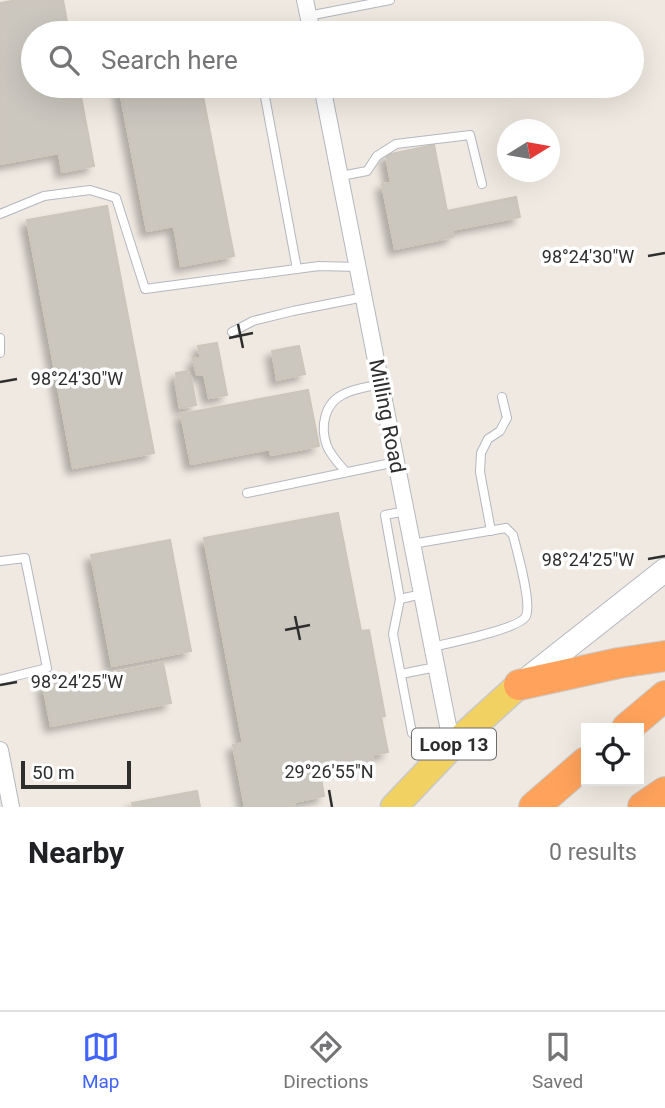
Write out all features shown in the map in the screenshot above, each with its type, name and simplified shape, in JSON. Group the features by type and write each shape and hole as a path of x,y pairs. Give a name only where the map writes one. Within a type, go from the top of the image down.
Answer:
{"highway":[{"name":"Loop 13","path":"519,685 665,656"},
{"path":"633,723 665,696"},
{"path":"534,807 581,766"},
{"path":"643,807 665,792"}],"main road":[{"path":"519,685 665,570"},
{"name":"Loop 13","path":"394,807 452,746 519,685"}],"street":[{"name":"Milling Road","path":"325,98 452,746"},
{"path":"0,750 3,786 11,807"}],"lane":[{"path":"307,8 390,0"},
{"path":"265,98 297,269"},
{"path":"341,176 367,171 377,156 396,144 471,135 482,184"},
{"path":"0,214 44,196 90,190 116,198 145,289 319,266 358,267"},
{"path":"233,332 253,321 364,297"},
{"path":"0,338 0,353"},
{"path":"346,472 327,446 324,434 326,414 336,398 343,394 381,384"},
{"path":"491,531 480,472 481,453 488,439 500,431 507,418 502,397"},
{"path":"247,493 396,462"},
{"path":"406,511 384,515 400,599 393,634 412,733"},
{"path":"412,544 506,528 513,534 527,598 527,615 520,623 432,647"},
{"path":"0,561 25,558 47,668 0,680"},
{"path":"400,599 422,594"},
{"path":"401,674 436,667"}],"building":[{"path":"17,0 63,0 67,21 21,21 21,98 81,98 94,166 62,172 59,153 0,164 0,3"},
{"path":"121,98 203,98 234,256 181,266 174,226 147,231"},
{"path":"434,145 447,211 516,197 520,217 452,230 453,237 395,249 382,184 391,183 386,155"},
{"path":"107,206 154,453 73,468 27,220"},
{"path":"217,343 227,395 209,398 204,374 197,375 193,359 201,358 198,346"},
{"path":"299,346 305,374 277,380 272,351"},
{"path":"188,371 196,405 180,408 176,373"},
{"path":"308,390 319,446 271,455 270,449 191,464 181,414"},
{"path":"338,513 361,631 369,630 385,716 381,717 388,752 372,755 373,763 354,766 352,759 319,766 324,796 294,802 295,807 245,807 233,745 243,743 204,538"},
{"path":"170,540 191,651 112,666 91,555"},
{"path":"163,663 171,703 51,726 43,685"},
{"path":"197,791 200,807 133,807 132,803"}]}
